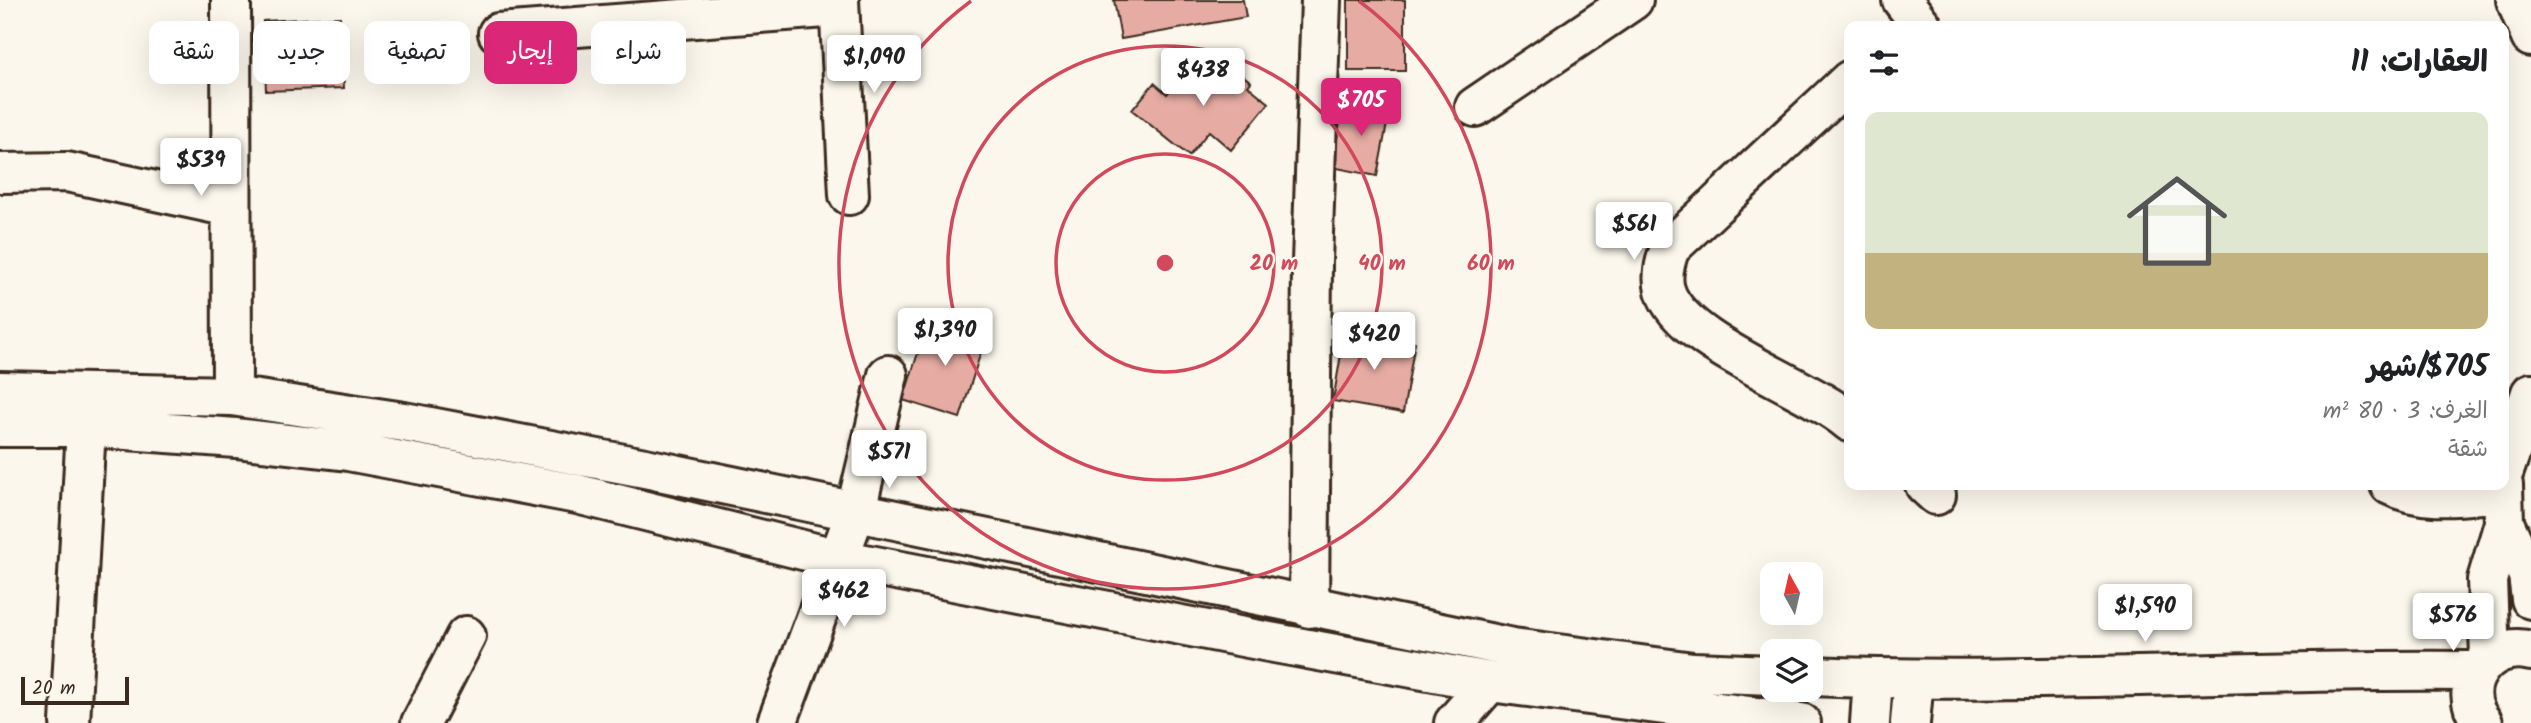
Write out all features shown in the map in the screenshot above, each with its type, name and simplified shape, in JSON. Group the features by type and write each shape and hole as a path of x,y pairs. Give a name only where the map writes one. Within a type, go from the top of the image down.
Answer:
{"street":[{"path":"231,0 232,396"},
{"path":"1309,608 1312,262 1321,0"},
{"path":"1475,107 1633,0"},
{"path":"2516,0 2531,37"},
{"path":"577,26 839,3 849,195"},
{"path":"1844,86 1670,248 1664,266 1665,290 1682,318 1732,353 1832,407 1844,417"},
{"path":"0,173 67,172 230,207"},
{"path":"777,723 855,514 888,375"},
{"path":"0,391 232,396 404,422 645,468 855,514 1513,648 1693,672 1760,675"},
{"path":"2509,474 2531,393"},
{"path":"0,427 86,427 236,438 348,451 576,494 839,559 1490,682 1801,723"},
{"path":"70,723 86,427"},
{"path":"2400,490 2446,497 2504,492"},
{"path":"2504,492 2528,575 2531,599"},
{"path":"2483,664 2487,580 2504,492"},
{"path":"421,723 466,636"},
{"path":"2483,723 2472,701 2471,685 2483,664 2505,649 2531,651"},
{"path":"1823,676 1914,679 2483,664"},
{"path":"1870,723 1873,678"},
{"path":"1910,723 1914,679"},
{"path":"1454,723 1490,682"}],"building":[{"path":"1114,0 1243,0 1246,17 1121,39"},
{"path":"1348,0 1405,0 1405,71 1348,71"},
{"path":"340,17 340,21 263,21"},
{"path":"1225,61 1251,82 1248,86 1269,103 1231,150 1209,131 1189,156 1132,110 1154,83 1167,94 1188,68 1199,77 1206,68 1214,74"},
{"path":"266,84 344,84 344,88 266,91"},
{"path":"1344,100 1390,108 1377,176 1332,167"},
{"path":"929,318 986,336 960,418 903,400"},
{"path":"1345,331 1415,342 1403,413 1333,401"}]}
